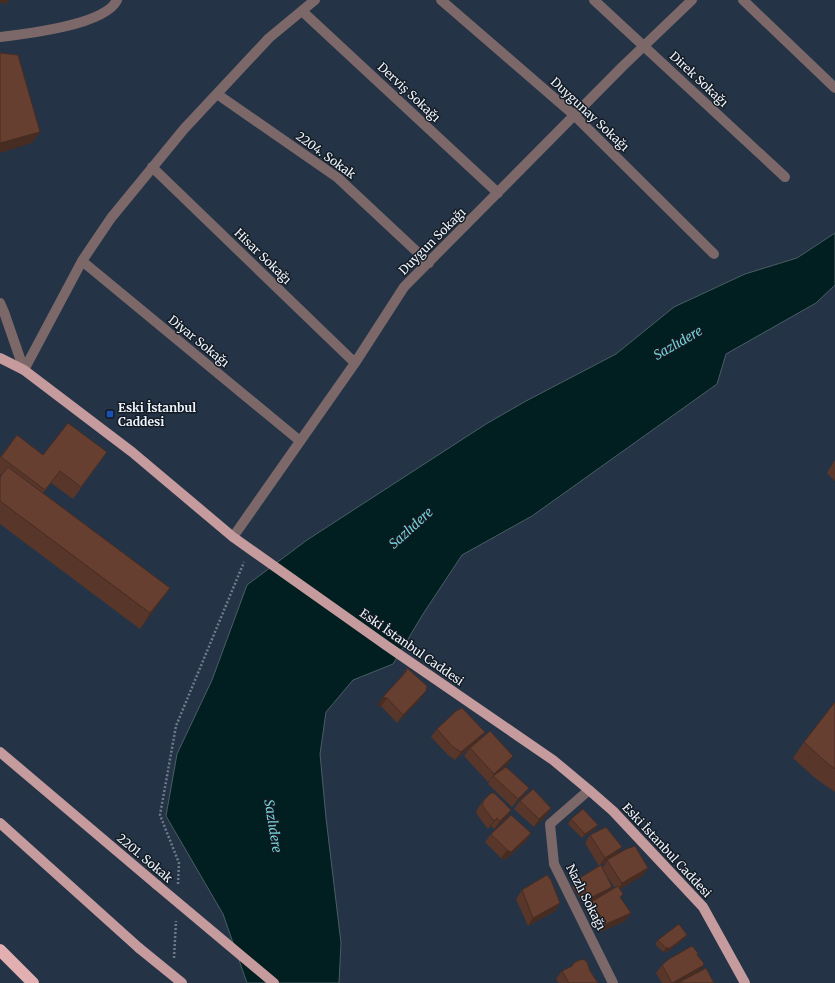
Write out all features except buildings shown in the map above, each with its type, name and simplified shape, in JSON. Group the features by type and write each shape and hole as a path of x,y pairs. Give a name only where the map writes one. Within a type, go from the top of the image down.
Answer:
{"highway":[{"path":"0,950 32,983"}],"main road":[{"name":"Eski İstanbul Caddesi","path":"0,358 24,370 132,452 233,536 387,646 553,760 590,790 613,811 703,907 745,983"},
{"name":"2201. Sokak","path":"0,752 274,983"},
{"path":"0,823 139,948 182,983"}],"street":[{"path":"0,37 40,33 92,19 115,4 117,0"},
{"path":"24,370 82,261 111,218 184,129 269,38 315,0"},
{"name":"Duygunay Sokağı","path":"441,0 574,115 714,254"},
{"name":"Direk Sokağı","path":"594,0 785,177"},
{"name":"Duygun Sokağı","path":"233,536 355,363 404,288 574,115 692,0"},
{"path":"742,0 835,88"},
{"name":"Derviş Sokağı","path":"302,11 498,192"},
{"name":"2204. Sokak","path":"217,94 338,178 429,263"},
{"name":"Hisar Sokağı","path":"152,167 355,363"},
{"name":"Diyar Sokağı","path":"82,261 300,441"},
{"path":"0,303 24,370"},
{"name":"Nazlı Sokağı","path":"590,790 550,824 554,864 613,983"}],"path":[{"path":"178,886 179,863 160,815 176,726 254,551"},
{"path":"174,960 176,916"}],"water":[{"name":"Sazlıdere","path":"835,233 835,285 816,303 726,354 717,384 532,516 462,555 423,614 393,664 353,680 326,712 320,754 341,943 339,983 247,983 223,914 166,816 177,754 212,680 247,585 307,540 486,424 526,401 616,354 674,307 745,274 797,258"}],"place":[{"name":"Eski İstanbul Caddesi","path":"110,414"}]}
